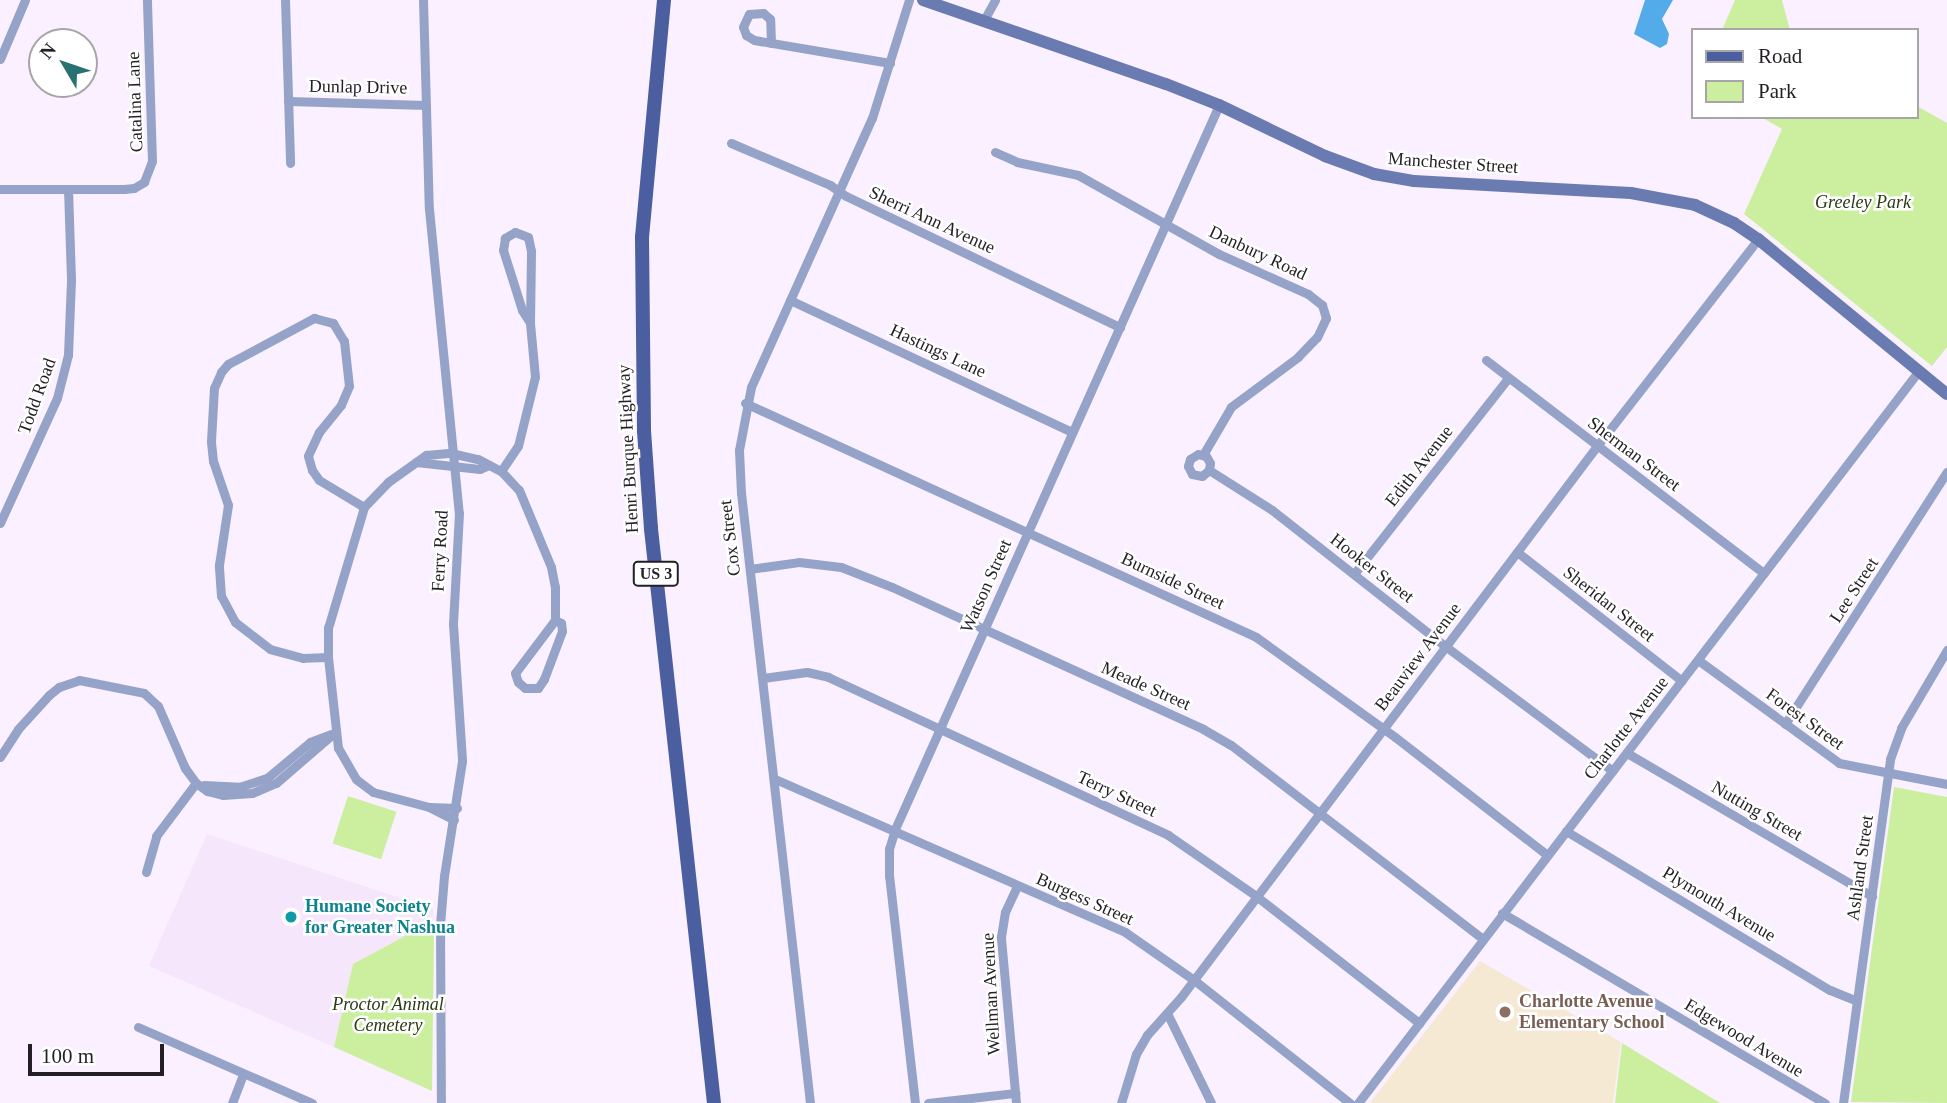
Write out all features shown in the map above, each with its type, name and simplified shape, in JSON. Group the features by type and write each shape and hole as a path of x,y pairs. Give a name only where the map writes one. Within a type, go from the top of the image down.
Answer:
{"main road":[{"name":"Henri Burque Highway","path":"664,0 642,237 644,431 653,543 714,1103"}],"street":[{"path":"0,59 25,0"},
{"name":"Catalina Lane","path":"0,189 134,188 144,182 150,172 152,150 147,0"},
{"name":"Dunlap Drive","path":"285,0 290,163"},
{"name":"Ferry Road","path":"423,0 429,220 459,513 453,624 462,761 457,808 444,877 440,925 441,1103"},
{"name":"Cox Street","path":"810,1103 738,460 745,403 872,118 909,0"},
{"name":"Manchester Street","path":"923,0 1219,105 1325,156 1374,174 1414,181 1653,195 1704,208 1758,239 1947,394"},
{"path":"984,20 995,0"},
{"path":"771,43 890,63"},
{"name":"Dunlap Drive","path":"288,101 426,105"},
{"name":"Watson Street","path":"915,1103 889,876 889,849 938,729 1219,105"},
{"name":"Sherri Ann Avenue","path":"731,143 839,191 1120,327"},
{"name":"Danbury Road","path":"995,152 1017,162 1077,175 1254,272 1314,297 1326,313 1322,329 1298,358 1231,407 1203,455"},
{"name":"Todd Road","path":"0,523 57,398 68,355 71,279 68,189"},
{"path":"501,471 516,450 532,390 535,363 530,323 530,241 524,233 515,232 505,238 502,245 522,310 530,323"},
{"name":"Beauview Avenue","path":"1121,1103 1141,1044 1194,980 1597,446 1758,239"},
{"name":"Hastings Lane","path":"790,300 1072,432"},
{"path":"328,657 303,659 271,649 235,622 220,596 219,565 228,505 213,461 211,441 214,388 221,372 229,364 314,318 333,323 344,341 349,386 341,405 319,432 309,456 312,470 319,480 364,507"},
{"name":"Sherman Street","path":"1486,360 1763,573"},
{"name":"Charlotte Avenue","path":"1358,1103 1917,372"},
{"name":"Edith Avenue","path":"1354,574 1508,378"},
{"name":"Burnside Street","path":"745,403 1256,637 1383,729 1546,855"},
{"path":"457,808 429,807 391,799 364,785 344,761 335,733 328,628 334,600 364,507 388,482 426,455 451,453 478,459 501,471 519,490 551,568 555,620 515,673 517,682 525,688 538,688 544,680 562,631 561,623 555,620"},
{"path":"1203,455 1210,463 1209,470"},
{"name":"Hooker Street","path":"1203,455 1192,457 1188,468 1199,476 1209,470 1272,510 1446,646 1613,771"},
{"path":"416,462 480,470 489,465"},
{"name":"Lee Street","path":"1785,724 1947,472"},
{"name":"Sheridan Street","path":"1517,552 1682,681"},
{"name":"Meade Street","path":"750,569 799,562 841,567 984,629 1222,739 1483,939"},
{"name":"Ashland Street","path":"1843,1103 1893,747 1901,728 1947,650"},
{"name":"Forest Street","path":"1698,660 1839,763 1947,784"},
{"name":"Terry Street","path":"762,678 794,673 818,673 1168,835 1256,896 1419,1023"},
{"path":"0,757 30,715 59,687 79,680 135,689 158,705 185,768 196,783 207,791 223,795 263,789 281,780 335,733"},
{"name":"Nutting Street","path":"1627,753 1871,896"},
{"name":"Burgess Street","path":"775,779 1125,932 1194,980 1350,1103"},
{"path":"146,872 156,836 196,783"},
{"path":"429,807 454,820"},
{"name":"Plymouth Avenue","path":"1566,831 1830,990 1857,1001"},
{"name":"Wellman Avenue","path":"1015,1098 1001,937 1005,912 1017,886"},
{"name":"Edgewood Avenue","path":"1502,913 1825,1103"},
{"path":"1167,1013 1211,1103"},
{"path":"138,1027 312,1103"},
{"path":"232,1103 243,1074"},
{"path":"928,1103 1015,1098"}],"shaded area":[{"path":"207,834 433,909 434,935 429,931 400,938 353,964 334,1047 149,966"},
{"name":"Charlotte Avenue Elementary School","path":"1480,961 1621,1042 1613,1103 1370,1103"}],"green space":[{"path":"1735,0 1782,0 1789,28 1723,28"},
{"name":"Greeley Park","path":"1919,107 1947,123 1947,347 1932,366 1744,214 1782,129 1764,119 1919,119"},
{"path":"1894,787 1947,797 1947,1103 1851,1102"},
{"path":"348,796 397,812 381,859 333,844"},
{"name":"Proctor Animal Cemetery","path":"414,931 430,931 434,935 432,1091 334,1047 353,964"},
{"path":"1622,1043 1720,1103 1615,1103"}],"water":[{"path":"1645,0 1673,0 1662,19 1669,34 1667,44 1660,48 1634,34"}],"place":[{"name":"Humane Society for Greater Nashua","path":"291,917"},
{"name":"Charlotte Avenue Elementary School","path":"1505,1012"}]}
